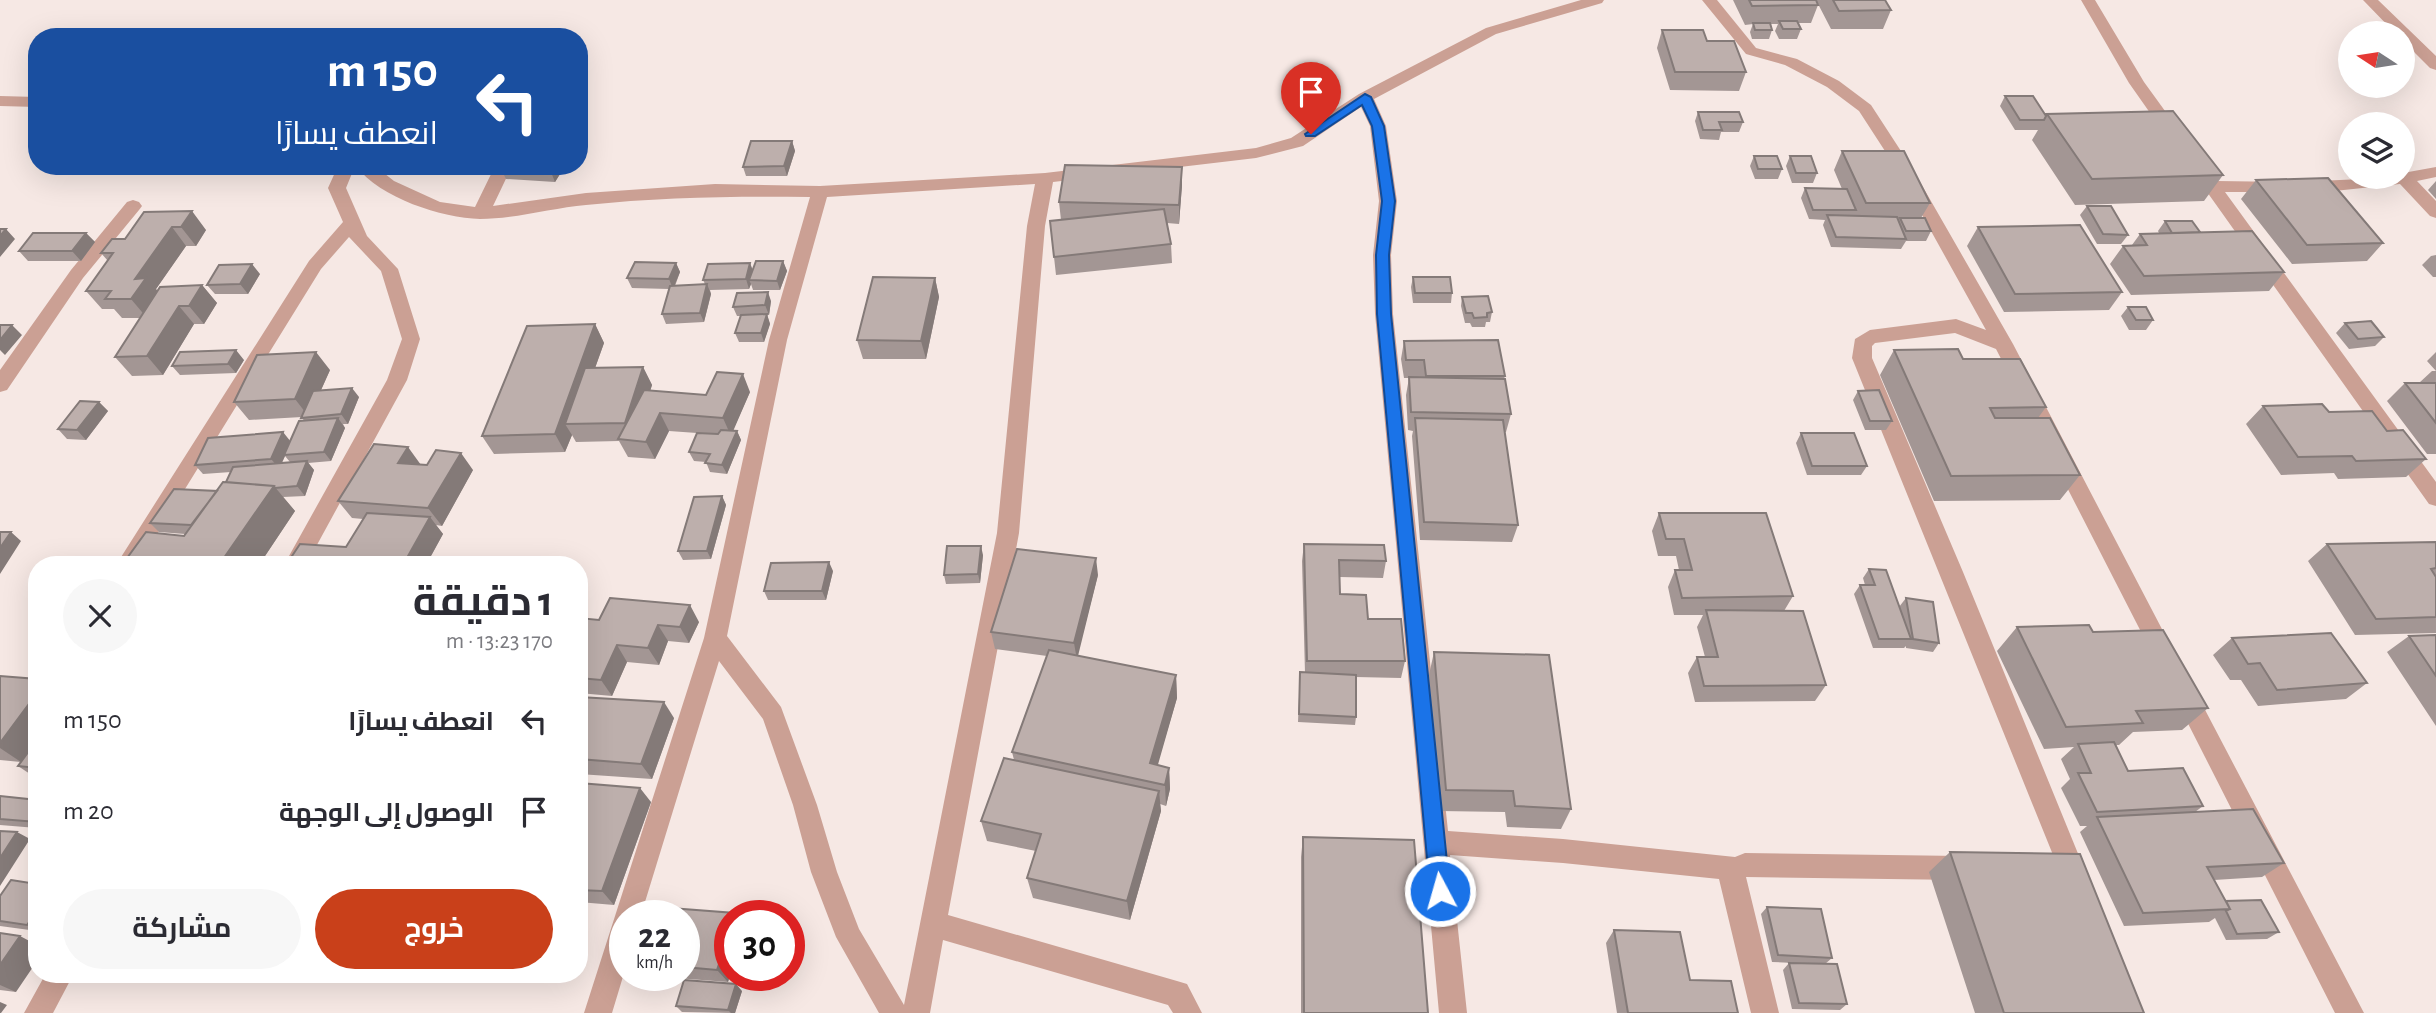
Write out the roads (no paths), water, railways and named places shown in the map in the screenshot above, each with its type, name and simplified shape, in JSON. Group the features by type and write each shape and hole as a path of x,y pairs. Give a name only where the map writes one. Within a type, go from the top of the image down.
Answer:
{"street":[{"path":"375,175 388,185 436,207 481,213 586,200 715,190 820,192 1045,178 1256,153 1297,142 1365,97 1491,31 1597,0"},
{"path":"1709,0 1751,51 1791,62 1833,84 1865,108 1904,168 2003,344 2350,1013"},
{"path":"2088,0 2137,83 2214,186 2436,498"},
{"path":"2370,0 2436,65"},
{"path":"1365,97 1378,126 1388,201 1382,255 1384,314 1453,1013"},
{"path":"4,105 28,103"},
{"path":"2415,177 2436,172"},
{"path":"300,556 397,380 411,339 389,269 359,239 337,188 343,175"},
{"path":"481,213 500,175"},
{"path":"916,1013 1008,533 1036,226 1045,178"},
{"path":"2214,186 2295,188 2338,184"},
{"path":"2414,189 2436,212"},
{"path":"633,900 715,638 778,340 820,192"},
{"path":"0,384 77,274 133,206"},
{"path":"133,556 314,265 352,223"},
{"path":"2003,344 1956,326 1870,337 1861,344 1862,358 1952,572 2081,894"},
{"path":"715,638 773,713 805,805 824,872 849,937 894,1013"},
{"path":"1435,842 1563,851 1736,869 1745,865 1990,869"},
{"path":"1736,869 1732,880 1765,1013"},
{"path":"2045,869 2072,870"},
{"path":"933,924 1177,994 1188,1013"},
{"path":"598,1013 609,978"},
{"path":"37,1013 55,983"}]}
